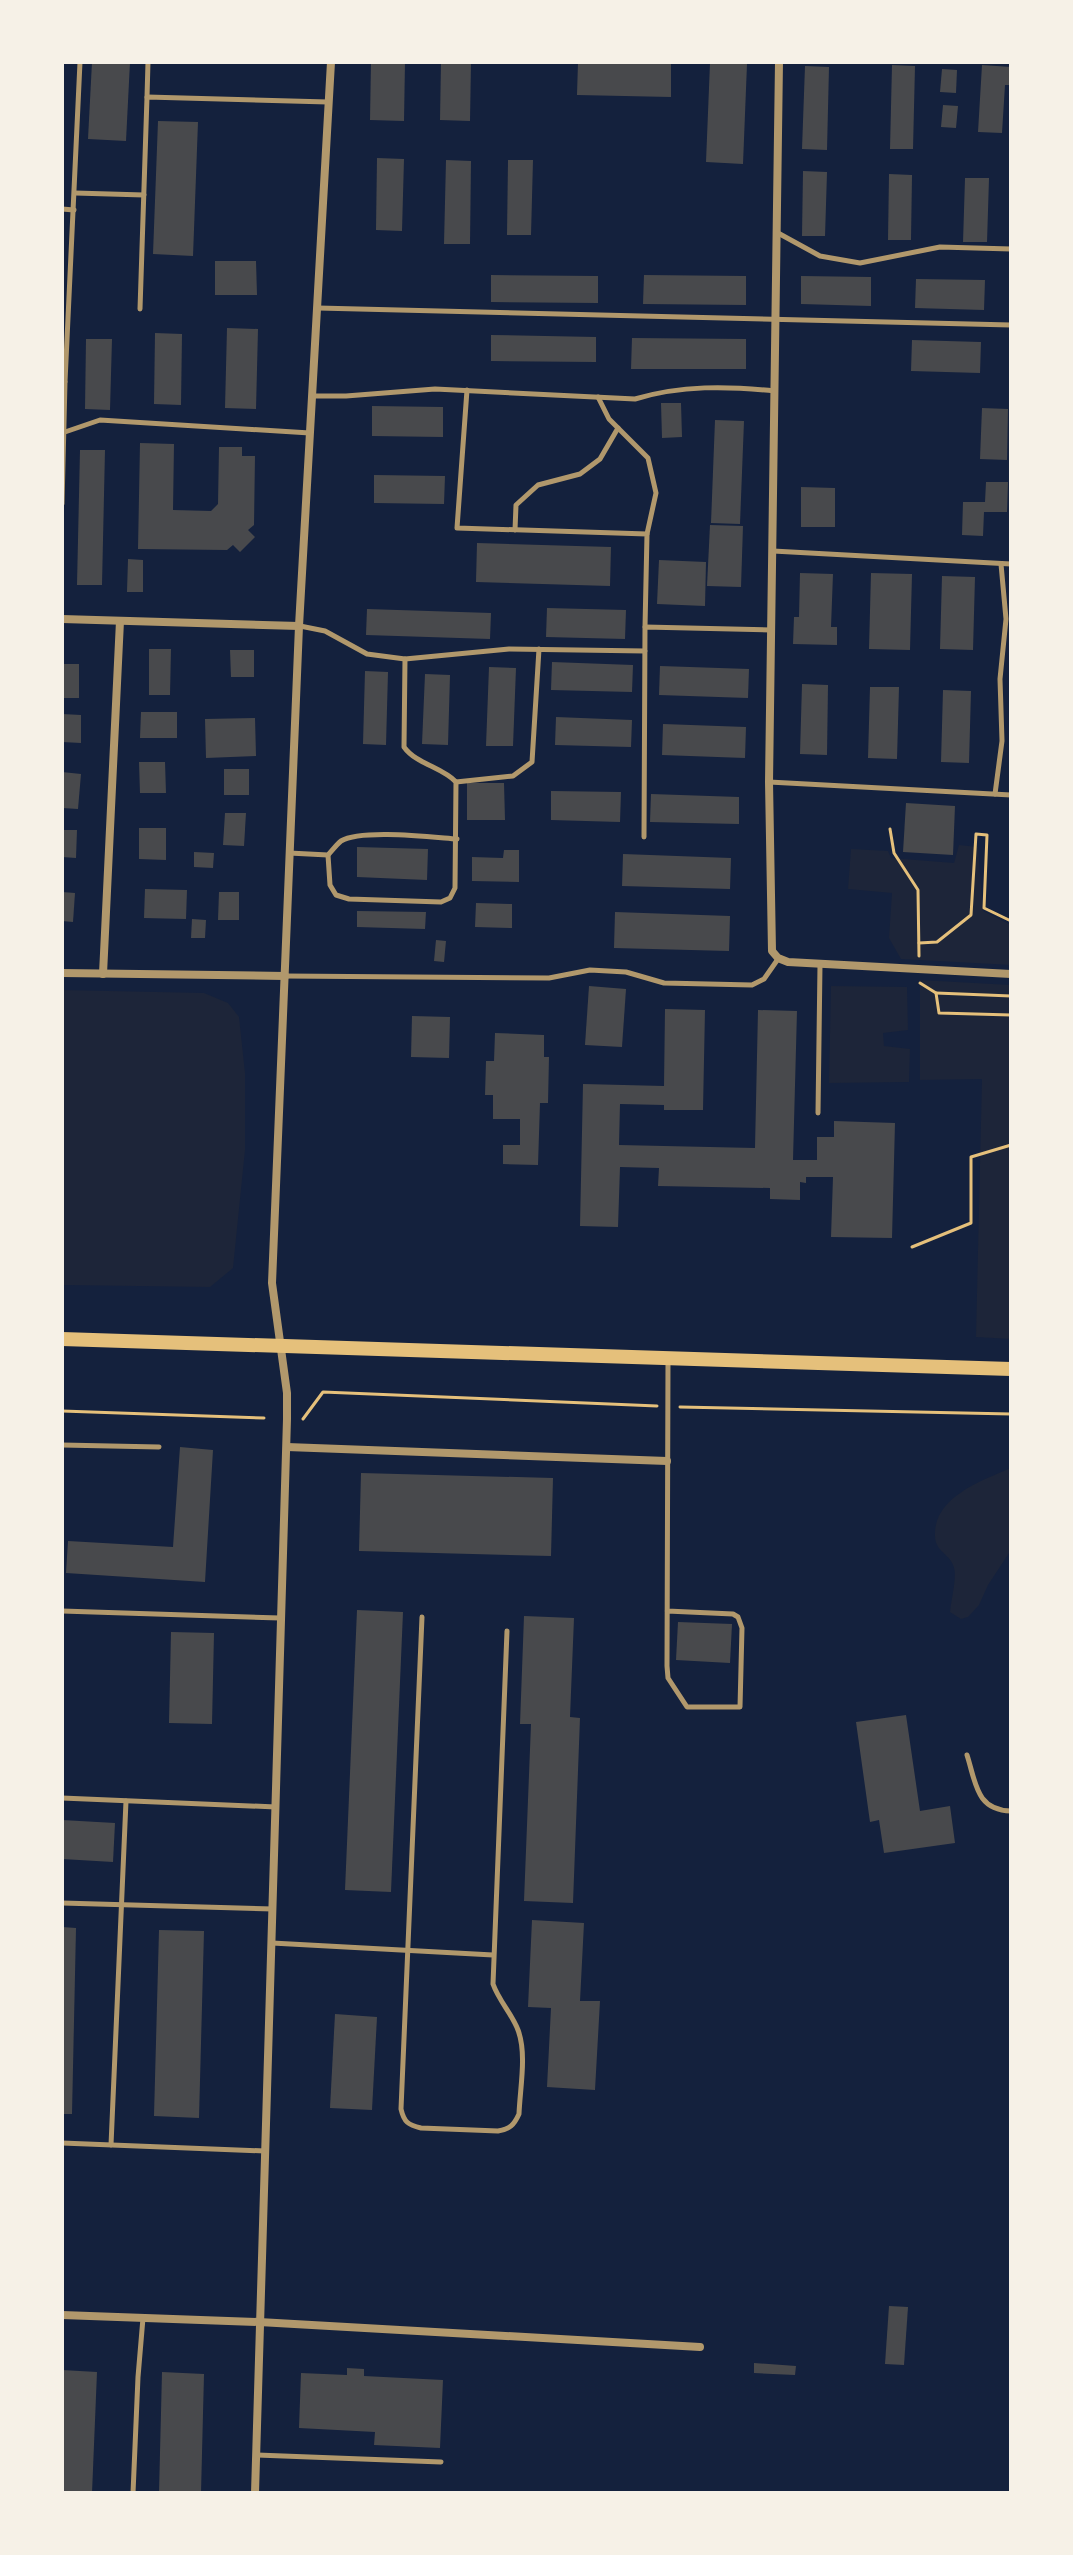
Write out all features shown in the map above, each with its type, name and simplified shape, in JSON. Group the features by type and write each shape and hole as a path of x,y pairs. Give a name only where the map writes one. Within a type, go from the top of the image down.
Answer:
{"main road":[{"path":"62,1339 1011,1369"}],"street":[{"path":"255,2493 287,1447 287,1393 272,1283 299,626 331,62"},
{"path":"779,62 769,782 772,951 788,962 1011,974"},
{"path":"62,619 299,626"},
{"path":"103,974 120,621"},
{"path":"62,973 285,976"},
{"path":"287,1447 667,1461"},
{"path":"62,2315 259,2322 700,2347"}],"lane":[{"path":"62,504 63,382 80,62"},
{"path":"140,309 148,62"},
{"path":"147,97 329,102"},
{"path":"75,193 144,195"},
{"path":"62,209 74,210"},
{"path":"777,232 820,256 860,263 940,247 1011,249"},
{"path":"317,308 1011,325"},
{"path":"312,396 435,389 635,399 653,393 727,386 775,391"},
{"path":"467,390 457,528 647,534"},
{"path":"598,397 609,419 648,458 656,493 647,534 644,837"},
{"path":"63,432 100,420 310,433"},
{"path":"515,530 516,505 538,485 580,474 600,459 618,428"},
{"path":"773,551 1011,564"},
{"path":"995,794 1002,741 1000,679 1006,619 1001,564"},
{"path":"299,626 325,631 367,654 405,659 509,649 645,651"},
{"path":"645,627 772,630"},
{"path":"456,782 513,776 532,762 539,649"},
{"path":"405,659 404,747 409,754 449,774 456,782 457,839 455,888 450,898 441,902 349,899 336,895 330,885 328,855 339,843 351,837 457,839"},
{"path":"769,782 1011,795"},
{"path":"289,853 328,855"},
{"path":"285,976 549,978 590,970 626,972 664,983 752,985 764,979 778,958"},
{"path":"818,1113 820,965"},
{"path":"667,1611 733,1614 738,1617 742,1628 740,1707 687,1707 668,1678 667,1611 667,1406 668,1358"},
{"path":"62,1445 159,1447"},
{"path":"62,1611 281,1618"},
{"path":"422,1617 401,2109 404,2120 421,2128 498,2131 508,2129 519,2114 522,2040 493,1984 507,1631"},
{"path":"967,1755 985,1804 996,1811 1011,1811"},
{"path":"62,1798 276,1807"},
{"path":"111,2145 126,1801"},
{"path":"62,1903 273,1909"},
{"path":"272,1943 493,1955"},
{"path":"62,2143 266,2151"},
{"path":"133,2493 143,2318"},
{"path":"256,2455 441,2462"}],"path":[{"path":"890,829 894,853 918,890 920,985 936,993 1011,996"},
{"path":"919,943 937,942 971,915 976,834 987,835 984,908 1011,921"},
{"path":"936,993 939,1013 1011,1015"},
{"path":"912,1247 971,1223 971,1157 1011,1145"},
{"path":"303,1419 323,1392 667,1406 1011,1414"},
{"path":"62,1411 264,1418"}],"shaded area":[{"path":"959,845 978,847 983,911 1011,925 1011,965 901,959 889,938 892,893 848,889 851,849 888,851 891,858 954,863"},
{"path":"920,980 1011,985 1011,1339 976,1337 982,1079 920,1080"},
{"path":"831,986 907,987 908,1030 883,1033 884,1046 910,1049 909,1082 829,1083"},
{"path":"62,990 204,993 228,1003 239,1017 245,1073 245,1150 233,1268 210,1287 62,1285"},
{"path":"1011,1468 1011,1550 979,1605 968,1617 961,1619 950,1612 955,1572 950,1559 936,1541 937,1522 942,1511 962,1492"}],"building":[{"path":"92,62 130,62 126,141 88,139"},
{"path":"371,62 405,62 404,121 370,120"},
{"path":"441,62 471,62 470,121 440,120"},
{"path":"578,62 671,62 671,97 577,95"},
{"path":"710,63 747,64 743,164 706,162"},
{"path":"892,65 915,66 913,149 890,149"},
{"path":"982,65 1011,67 1011,85 1005,85 1002,133 978,132"},
{"path":"805,66 829,67 827,150 802,149"},
{"path":"942,69 957,70 956,93 940,92"},
{"path":"943,105 958,106 956,128 941,127"},
{"path":"158,121 198,122 193,256 153,254"},
{"path":"377,158 404,159 402,231 376,230"},
{"path":"446,160 471,161 470,244 444,244"},
{"path":"508,160 533,160 531,235 507,235"},
{"path":"803,171 827,172 825,236 802,236"},
{"path":"889,174 912,175 911,240 888,240"},
{"path":"965,178 989,178 987,242 963,242"},
{"path":"215,261 256,261 257,295 215,295"},
{"path":"491,275 598,276 598,303 491,302"},
{"path":"644,275 746,276 746,305 643,304"},
{"path":"801,276 871,277 871,306 801,304"},
{"path":"916,279 985,280 984,310 915,308"},
{"path":"227,328 258,329 256,409 225,408"},
{"path":"155,333 182,334 181,405 154,404"},
{"path":"491,335 596,337 596,362 491,361"},
{"path":"632,338 746,339 746,369 631,369"},
{"path":"86,339 112,339 110,410 85,409"},
{"path":"912,340 981,342 980,373 911,371"},
{"path":"661,403 681,403 682,437 662,438"},
{"path":"372,406 443,407 443,437 372,436"},
{"path":"982,408 1008,409 1007,460 980,459"},
{"path":"715,420 744,421 740,524 711,523"},
{"path":"140,443 174,444 173,510 211,511 218,504 219,447 242,447 242,456 255,456 254,525 248,530 255,537 240,552 233,545 227,550 138,549"},
{"path":"80,450 105,450 102,585 77,585"},
{"path":"374,475 445,476 444,504 374,503"},
{"path":"986,482 1008,482 1007,512 984,512 983,536 962,535 963,502 985,502"},
{"path":"801,487 835,488 835,527 801,527"},
{"path":"710,525 743,526 741,587 707,586"},
{"path":"477,543 611,547 610,586 476,582"},
{"path":"128,559 143,560 143,592 127,592"},
{"path":"659,560 706,562 705,606 657,604"},
{"path":"800,573 833,574 831,627 837,627 837,645 793,644 794,617 799,617"},
{"path":"871,573 912,574 910,650 869,649"},
{"path":"942,576 975,577 973,650 940,649"},
{"path":"547,608 626,610 625,639 546,637"},
{"path":"367,609 491,613 490,639 366,635"},
{"path":"149,649 171,649 170,695 149,695"},
{"path":"230,650 254,650 254,677 231,677"},
{"path":"552,662 633,665 632,692 551,690"},
{"path":"62,664 79,664 79,698 62,698"},
{"path":"660,666 749,669 748,698 659,695"},
{"path":"489,667 516,668 513,746 486,746"},
{"path":"365,671 388,672 386,745 363,744"},
{"path":"425,674 450,675 448,745 422,744"},
{"path":"802,684 828,685 827,755 800,754"},
{"path":"870,687 899,687 897,759 868,758"},
{"path":"943,690 971,691 969,763 941,762"},
{"path":"141,712 177,712 177,738 140,738"},
{"path":"62,714 81,715 81,743 62,742"},
{"path":"556,717 632,720 631,747 555,745"},
{"path":"255,718 256,756 206,758 205,719"},
{"path":"663,724 746,727 745,758 662,755"},
{"path":"139,762 165,762 166,793 140,793"},
{"path":"224,769 249,769 249,795 224,795"},
{"path":"62,772 81,774 78,809 62,808"},
{"path":"467,783 504,783 505,820 467,820"},
{"path":"551,791 621,792 620,822 551,820"},
{"path":"651,794 739,797 739,824 650,822"},
{"path":"906,803 955,806 953,855 903,852"},
{"path":"225,813 246,813 244,846 223,845"},
{"path":"139,828 166,828 166,860 139,859"},
{"path":"62,830 77,830 76,858 62,857"},
{"path":"357,847 428,849 427,880 357,877"},
{"path":"504,850 519,850 519,882 472,881 472,857 503,858"},
{"path":"194,852 214,853 213,868 194,867"},
{"path":"623,854 731,858 730,889 622,886"},
{"path":"145,889 187,890 186,919 144,918"},
{"path":"62,892 75,893 73,922 62,921"},
{"path":"219,892 239,892 239,920 218,920"},
{"path":"476,903 512,904 512,928 475,927"},
{"path":"357,911 426,912 425,929 357,927"},
{"path":"615,912 730,916 729,951 614,948"},
{"path":"192,919 206,920 205,938 191,938"},
{"path":"436,940 446,941 444,962 434,961"},
{"path":"589,986 626,989 622,1047 585,1045"},
{"path":"665,1009 705,1010 703,1110 664,1110 664,1105 620,1104 619,1145 755,1148 758,1010 797,1011 793,1160 817,1160 817,1137 834,1137 834,1121 895,1123 892,1238 831,1237 833,1177 806,1177 806,1183 800,1182 800,1200 770,1199 770,1188 658,1186 659,1168 620,1167 618,1227 580,1226 583,1084 664,1086"},
{"path":"412,1016 450,1017 449,1058 411,1057"},
{"path":"495,1033 544,1035 544,1057 549,1057 548,1103 540,1103 538,1165 503,1164 503,1145 520,1145 520,1119 493,1119 493,1095 485,1095 486,1061 494,1061"},
{"path":"180,1447 213,1450 205,1582 66,1573 68,1541 173,1547"},
{"path":"361,1473 553,1478 551,1556 359,1551"},
{"path":"357,1610 403,1612 391,1892 345,1890"},
{"path":"524,1616 574,1618 570,1717 580,1718 573,1903 524,1901 531,1724 520,1724"},
{"path":"678,1622 732,1624 730,1663 676,1660"},
{"path":"171,1632 214,1633 212,1724 169,1723"},
{"path":"906,1715 920,1811 950,1806 955,1843 884,1853 879,1820 870,1822 856,1722"},
{"path":"62,1820 115,1823 113,1862 62,1859"},
{"path":"532,1920 584,1923 580,2001 600,2001 595,2090 547,2087 551,2008 528,2007"},
{"path":"62,1927 76,1928 72,2114 62,2114"},
{"path":"159,1930 204,1931 199,2118 154,2116"},
{"path":"335,2014 377,2017 372,2110 330,2108"},
{"path":"889,2306 908,2307 904,2365 885,2364"},
{"path":"754,2363 796,2366 795,2375 754,2373"},
{"path":"347,2368 364,2369 364,2376 443,2380 440,2448 374,2445 375,2432 299,2428 301,2373 347,2375"},
{"path":"62,2370 97,2372 92,2493 62,2493"},
{"path":"162,2372 204,2374 201,2493 159,2493"}]}
